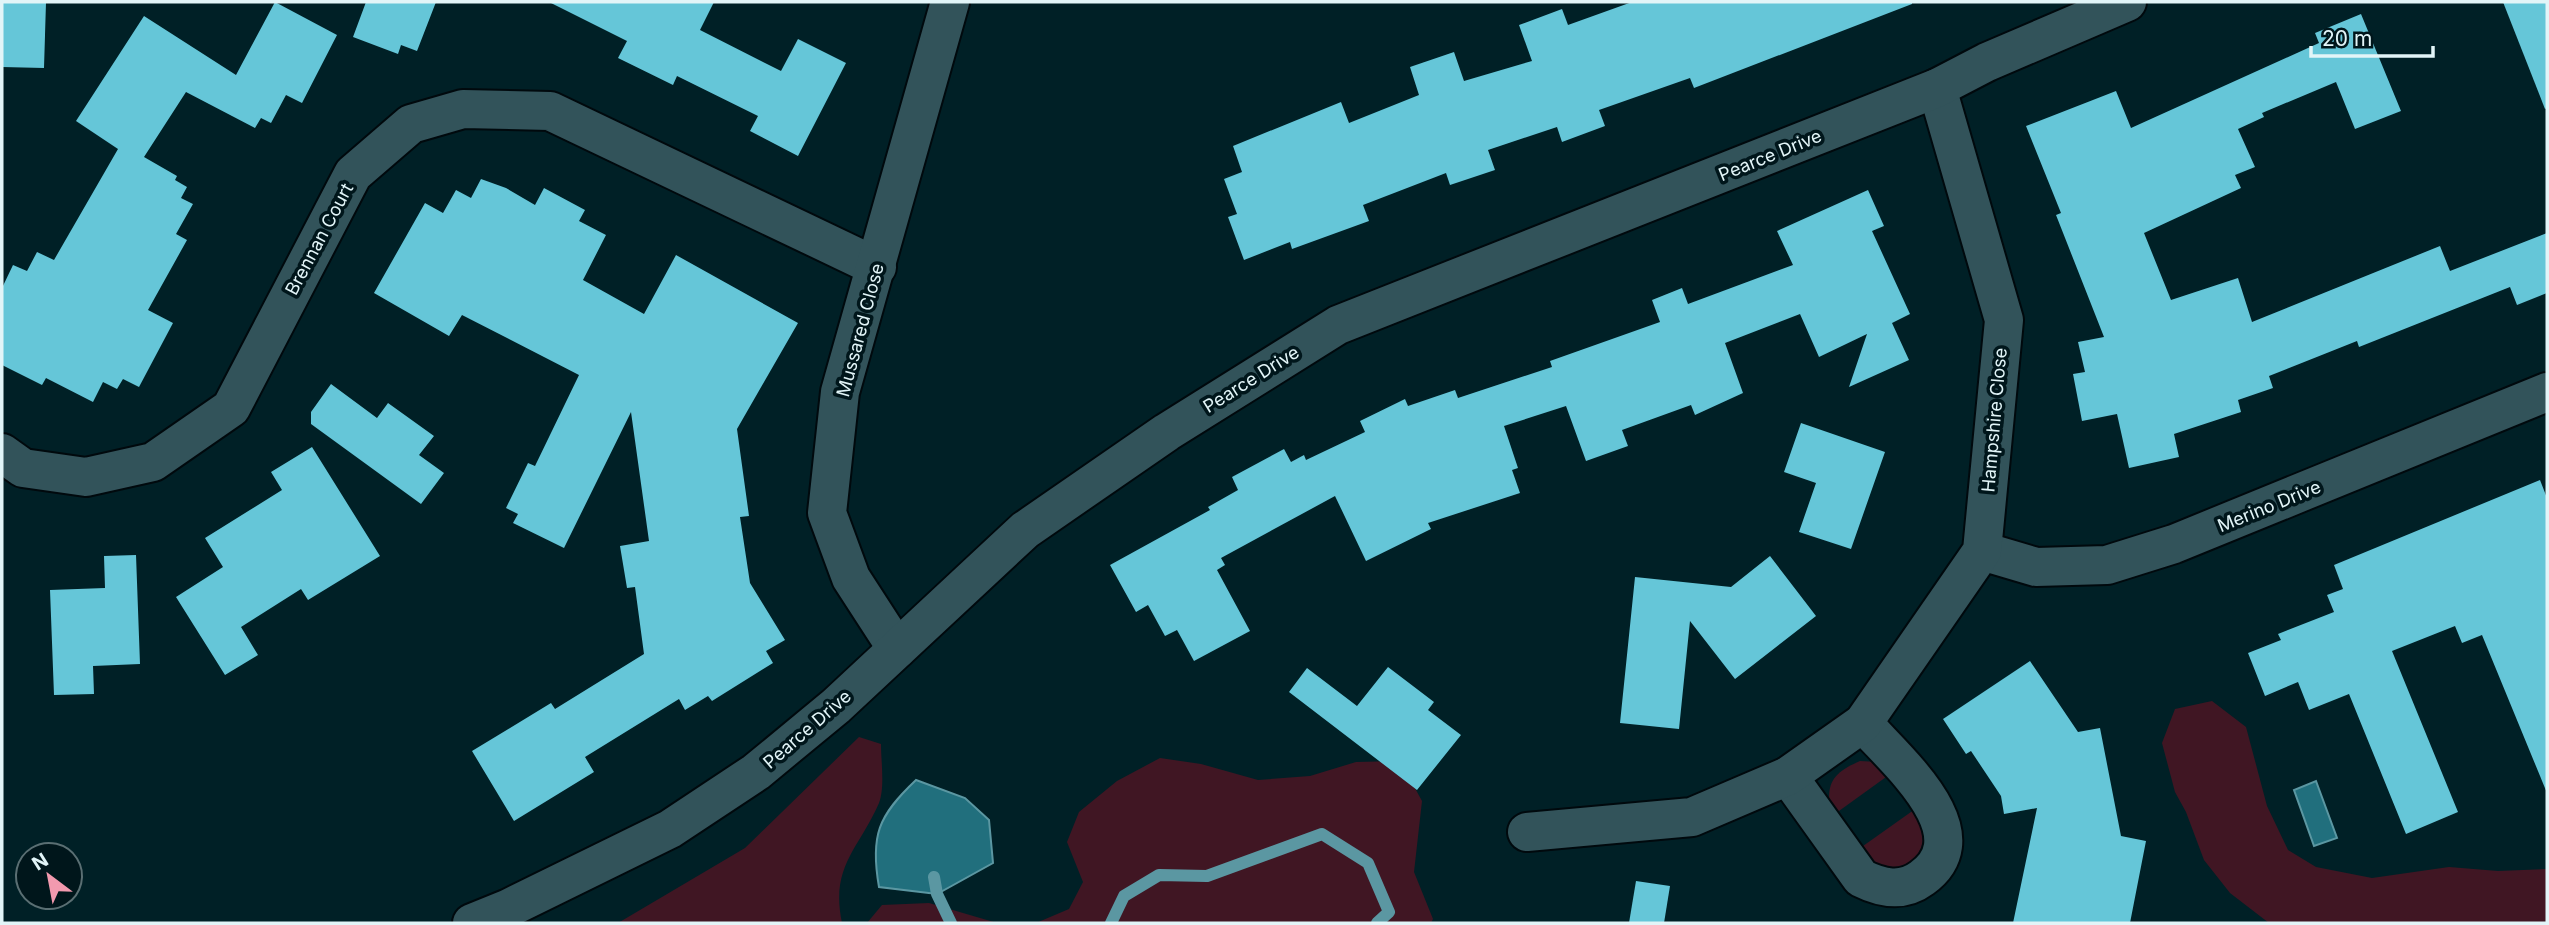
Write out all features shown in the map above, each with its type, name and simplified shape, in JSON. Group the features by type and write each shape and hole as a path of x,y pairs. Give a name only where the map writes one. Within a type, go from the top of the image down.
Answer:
{"street":[{"name":"Mussared Close","path":"897,649 850,578 827,513 840,392 950,2"},
{"name":"Pearce Drive","path":"472,923 509,908 670,829 756,772 836,706 1025,530 1167,432 1338,325 1937,88 2077,11 2127,2"},
{"name":"Hampshire Close","path":"1527,832 1692,817 1788,776 1863,723 1982,551 2004,320 1937,88"},
{"name":"Brennan Court","path":"2,453 23,468 86,477 153,462 231,408 353,174 411,124 463,109 550,111 877,267"},
{"name":"Merino Drive","path":"1982,551 2036,567 2107,565 2196,535 2547,392"},
{"path":"1788,776 1861,878 1879,887 1898,888 1916,882 1931,871 1942,851 1944,829 1936,807 1863,723"}],"shaded area":[{"path":"2212,701 2246,727 2267,806 2288,850 2316,867 2372,878 2449,867 2498,871 2547,869 2547,923 2269,923 2230,893 2204,860 2186,812 2175,792 2162,743 2175,709"},
{"path":"859,737 881,744 882,790 879,803 843,872 839,903 842,923 618,923 745,848"},
{"path":"1160,758 1201,764 1258,780 1310,776 1356,762 1400,761 1422,801 1414,872 1433,919 1431,923 1036,923 1069,909 1083,882 1067,842 1079,812 1117,781"},
{"path":"1860,761 1878,762 1893,772 1832,816 1829,796 1832,781 1843,770"},
{"path":"1918,807 1923,825 1923,840 1919,853 1910,862 1899,867 1886,867 1871,862 1856,851"},
{"path":"929,903 997,923 867,923 882,905"}],"water":[{"path":"916,780 965,798 989,820 993,863 937,894 879,887 876,854 880,828 893,805"},
{"path":"2316,781 2337,838 2314,846 2294,790"}],"building":[{"path":"2,2 46,2 44,68 2,67"},
{"path":"275,2 337,35 302,103 286,95 271,123 261,118 255,128 186,92 144,157 177,176 175,180 187,187 181,198 193,204 176,234 187,240 148,310 173,323 139,387 123,379 117,389 103,382 93,402 46,378 42,385 2,365 2,288 13,265 27,271 37,252 54,260 118,149 76,121 144,16 236,75"},
{"path":"366,2 436,2 417,51 401,45 398,54 353,37"},
{"path":"549,2 714,2 700,30 781,71 798,39 846,63 798,156 750,131 758,116 677,76 673,85 618,58 627,41"},
{"path":"1632,2 1912,4 1694,88 1690,78 1599,110 1605,126 1562,142 1557,127 1488,150 1495,170 1450,185 1446,173 1363,205 1369,221 1292,249 1290,242 1244,260 1228,217 1237,214 1224,179 1242,172 1233,146 1341,102 1349,123 1419,95 1410,67 1454,52 1464,81 1532,61 1519,25 1562,9 1568,25"},
{"path":"2503,2 2547,2 2545,109"},
{"path":"2361,14 2401,111 2355,129 2336,82 2262,113 2264,117 2238,129 2255,167 2235,175 2241,188 2144,233 2171,300 2238,278 2252,322 2440,246 2450,271 2547,233 2547,293 2517,305 2510,287 2359,347 2357,341 2269,376 2273,388 2238,400 2241,412 2174,434 2179,457 2129,468 2117,414 2082,421 2073,374 2085,372 2078,342 2104,337 2056,215 2061,213 2026,126 2116,91 2131,128 2319,43 2315,33"},
{"path":"481,179 506,188 535,205 544,188 585,210 579,221 606,235 583,280 644,314 676,255 798,323 737,429 749,516 740,517 750,583 785,640 766,651 773,663 712,701 708,696 685,710 679,699 585,757 594,772 514,821 472,751 551,703 555,709 644,654 635,587 627,588 620,546 649,541 631,412 564,548 513,523 518,514 506,508 528,463 535,466 579,375 462,315 449,336 374,293 425,203 443,213 456,190 471,198"},
{"path":"1868,190 1884,226 1872,231 1910,314 1892,323 1909,360 1849,387 1867,334 1819,357 1800,314 1725,343 1743,393 1695,415 1691,405 1622,430 1628,446 1586,461 1566,406 1504,426 1518,468 1512,470 1520,493 1428,523 1431,529 1366,561 1335,496 1221,558 1225,565 1217,570 1250,631 1194,661 1177,630 1165,636 1148,605 1136,612 1110,565 1210,510 1208,507 1238,490 1232,477 1284,449 1291,462 1304,455 1306,460 1365,432 1360,421 1405,399 1408,406 1455,390 1458,398 1552,367 1550,361 1660,322 1652,300 1682,288 1688,304 1793,265 1777,231"},
{"path":"331,384 377,418 388,403 434,436 419,455 444,473 421,504 311,424 311,412"},
{"path":"1801,423 1885,452 1851,549 1799,532 1816,483 1784,472"},
{"path":"312,447 380,556 308,600 301,589 241,627 258,655 225,675 176,597 223,567 205,538 282,490 271,472"},
{"path":"2540,480 2547,498 2547,793 2482,635 2462,643 2455,626 2392,651 2458,812 2406,834 2349,694 2309,710 2298,682 2265,696 2248,653 2281,640 2278,634 2334,612 2327,595 2343,589 2334,565"},
{"path":"136,555 140,664 93,666 94,694 54,695 50,590 105,588 104,556"},
{"path":"1770,556 1816,616 1735,679 1690,621 1679,729 1620,723 1635,577 1731,587"},
{"path":"2030,661 2078,732 2100,728 2121,836 2146,841 2130,923 2013,923 2037,808 2004,814 2001,796 1971,751 1966,754 1943,719"},
{"path":"1388,667 1434,702 1428,710 1461,735 1417,790 1289,692 1307,668 1357,706"},
{"path":"1636,881 1670,886 1664,923 1629,923"}],"waterway":[{"path":"1111,923 1124,896 1159,875 1207,876 1322,834 1368,863 1389,912 1377,923"},
{"path":"934,877 937,894 951,923"}]}
